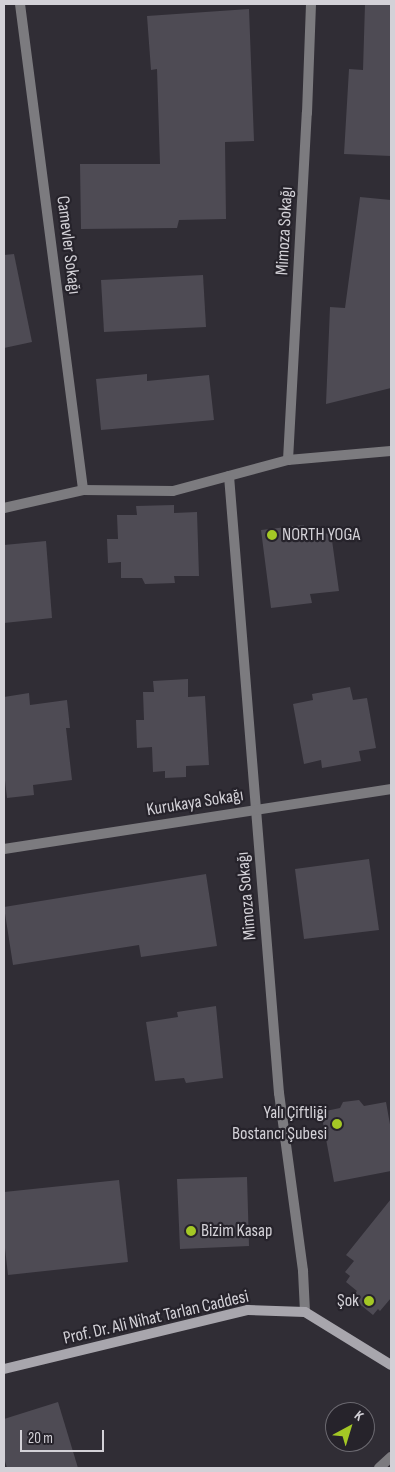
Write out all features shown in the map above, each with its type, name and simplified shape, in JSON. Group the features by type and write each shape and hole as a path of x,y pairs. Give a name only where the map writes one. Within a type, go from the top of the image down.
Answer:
{"main road":[{"name":"Prof. Dr. Ali Nihat Tarlan Caddesi","path":"4,1369 248,1310 305,1312 391,1365"}],"street":[{"name":"Camevler Sokağı","path":"20,4 83,490"},
{"name":"Mimoza Sokağı","path":"288,460 311,4"},
{"path":"4,508 83,490 172,491 288,460 391,451"},
{"name":"Mimoza Sokağı","path":"229,476 280,1093 303,1271 305,1312"},
{"name":"Kurukaya Sokağı","path":"4,849 391,790"},
{"path":"379,1468 391,1457"}],"building":[{"path":"365,4 391,4 391,156 344,154 349,69 363,70"},
{"path":"249,9 254,141 225,142 226,219 179,220 177,228 81,229 80,164 160,164 157,69 151,70 147,16"},
{"path":"360,197 391,200 391,388 326,404 330,307 345,308"},
{"path":"14,254 32,342 4,348 4,255"},
{"path":"203,275 206,327 104,332 101,280"},
{"path":"147,374 147,381 209,375 214,420 101,430 96,379"},
{"path":"174,505 174,513 197,512 199,576 174,576 175,583 145,584 142,578 121,578 121,562 108,563 107,539 118,539 117,515 137,515 136,506"},
{"path":"304,525 306,536 331,533 339,591 310,594 312,603 271,608 261,530"},
{"path":"46,541 52,618 4,623 4,545"},
{"path":"188,679 188,697 205,696 209,765 186,766 186,777 165,778 165,771 153,772 152,747 137,748 136,720 144,720 143,692 154,692 153,681"},
{"path":"350,687 353,700 367,698 376,748 359,751 361,761 322,768 321,760 304,764 293,704 313,700 312,694"},
{"path":"29,693 30,705 67,700 70,728 66,728 72,780 33,785 34,795 7,798 4,772 4,697"},
{"path":"369,859 379,930 304,939 295,869"},
{"path":"206,874 217,946 141,957 139,945 13,965 4,907"},
{"path":"216,1006 223,1078 186,1083 184,1078 155,1081 146,1022 178,1017 177,1012"},
{"path":"359,1100 364,1106 386,1102 391,1130 391,1171 334,1182 321,1112 340,1108 343,1102"},
{"path":"247,1177 249,1246 180,1249 177,1179"},
{"path":"119,1180 128,1262 8,1275 4,1239 4,1192"},
{"path":"391,1199 391,1298 380,1311 378,1309 373,1315 351,1297 357,1291 346,1282 350,1276 345,1272 354,1261 346,1255"},
{"path":"58,1402 78,1468 7,1468 4,1458 4,1419"}],"place":[{"name":"NORTH YOGA","path":"272,535"},
{"name":"Yalı Çiftliği Bostancı Şubesi","path":"337,1124"},
{"name":"Bizim Kasap","path":"191,1231"},
{"name":"Şok","path":"369,1301"}]}
